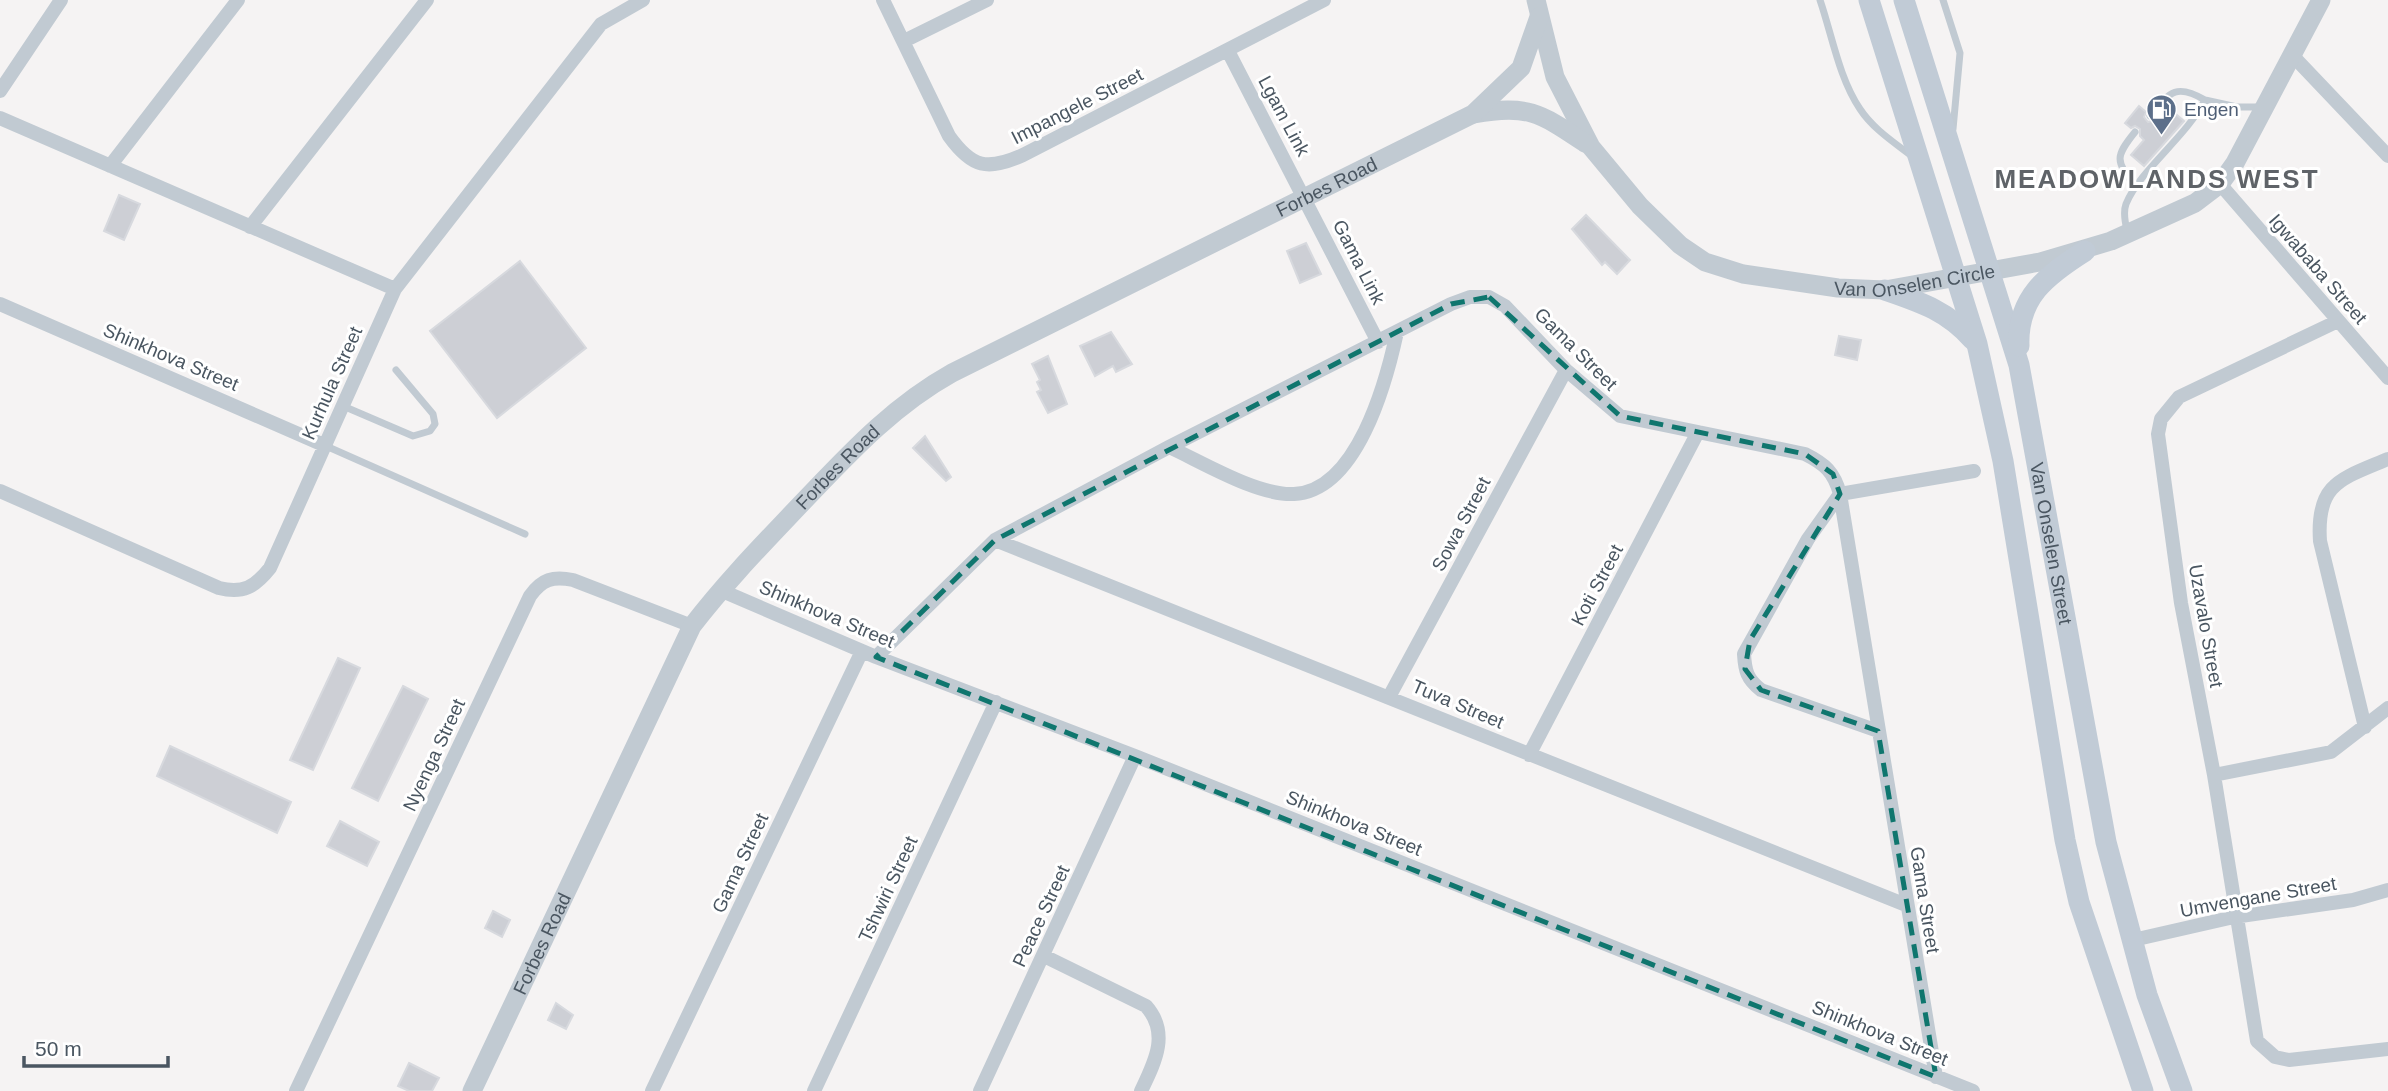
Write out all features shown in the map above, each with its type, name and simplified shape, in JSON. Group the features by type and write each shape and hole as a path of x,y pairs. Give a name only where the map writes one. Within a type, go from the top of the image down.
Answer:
{"main road":[{"name":"Van Onselen Street","path":"1869,0 1977,344 2003,461 2064,840 2086,927 2143,1091"},
{"name":"Van Onselen Street","path":"1904,0 2020,365 2080,711 2106,842 2147,995 2182,1091"},
{"path":"2020,365 2020,323 2030,294 2058,268 2085,251"},
{"path":"1885,290 1931,306 1949,316 1977,344"}],"street":[{"path":"0,91 61,0"},
{"path":"110,166 238,0"},
{"path":"250,228 427,0"},
{"name":"Kurhula Street","path":"0,491 219,588 245,590 257,584 270,568 395,289 601,24 643,0"},
{"name":"Impangele Street","path":"883,0 949,136 961,154 973,163 990,165 1023,155 1324,0"},
{"path":"904,41 987,0"},
{"name":"Van Onselen Circle","path":"1538,9 1560,90 1591,147 1658,226 1679,245 1705,262 1743,274 1787,282 1885,290 1991,273 2085,251 2195,203 2220,184 2266,107 2321,0"},
{"name":"Forbes Road","path":"472,1091 692,626 720,590 875,427 925,388 1473,114 1521,68 1538,9"},
{"name":"Lgam Link","path":"1227,51 1306,199"},
{"path":"2293,55 2388,156"},
{"name":"Forbes Road","path":"1473,114 1504,109 1530,111 1558,124 1591,147"},
{"path":"0,117 395,289"},
{"name":"Igwababa Street","path":"2220,184 2388,378"},
{"name":"Gama Link","path":"1306,199 1378,342"},
{"name":"Gama Street","path":"876,657 995,540 1169,446 1451,304 1470,297 1489,297 1526,326 1566,370 1620,416 1805,454 1828,467 1837,481 1936,1076"},
{"name":"Shinkhova Street","path":"0,304 326,446"},
{"name":"Uzavalo Street","path":"2339,321 2191,391 2167,409 2161,419 2158,434 2179,590 2214,775 2234,917 2257,1041 2276,1057 2289,1060 2388,1049"},
{"path":"1169,446 1256,486 1278,492 1293,494 1327,484 1340,472 1365,429 1383,386 1397,332"},
{"name":"Sowa Street","path":"1389,697 1566,370"},
{"name":"Koti Street","path":"1530,755 1698,432"},
{"path":"2365,727 2320,541 2319,522 2322,501 2333,486 2388,459"},
{"path":"1878,731 1761,690 1750,681 1745,669 1744,653 1808,539 1840,494 1974,471"},
{"name":"Tuva Street","path":"995,540 1906,905"},
{"name":"Nyenga Street","path":"296,1091 538,584 558,577 573,580 692,626"},
{"name":"Shinkhova Street","path":"720,590 876,657 1135,756 1973,1091"},
{"name":"Gama Street","path":"652,1091 862,651"},
{"name":"Tshwiri Street","path":"814,1091 996,702"},
{"path":"2214,775 2331,752 2388,708"},
{"name":"Peace Street","path":"980,1091 1135,756"},
{"name":"Umvengane Street","path":"2133,940 2234,917 2353,900 2388,890"},
{"path":"1044,956 1146,1006 1154,1015 1159,1025 1160,1041 1154,1063 1141,1091"}],"lane":[{"path":"1820,0 1849,89 1860,110 1873,125 1922,164"},
{"path":"1943,0 1960,53 1958,98 1950,145"},
{"path":"2150,116 2173,92 2183,90 2205,100 2237,107 2266,107"},
{"path":"2127,234 2126,205 2136,188 2194,121 2205,100"},
{"path":"2135,132 2120,150 2119,165 2136,188"},
{"path":"343,407 414,436 430,431 435,424 433,415 396,370"},
{"path":"326,446 525,534"}],"highlighted area":[{"path":"1489,297 1620,416 1805,454 1833,474 1840,494 1750,640 1745,669 1761,690 1878,731 1936,1077 876,657 995,540 1451,304"}],"building":[{"path":"2139,106 2146,112 2144,117 2148,122 2155,120 2158,123 2170,109 2184,121 2144,166 2131,155 2144,140 2140,136 2140,129 2135,126 2131,128 2125,123"},
{"path":"119,195 140,204 124,240 104,231"},
{"path":"1586,215 1630,260 1617,274 1605,262 1602,265 1572,229"},
{"path":"1306,243 1321,274 1300,283 1287,251"},
{"path":"520,261 586,348 497,418 430,331"},
{"path":"1111,332 1132,364 1116,372 1113,366 1095,376 1080,346"},
{"path":"1839,336 1861,340 1857,360 1835,355"},
{"path":"1048,356 1067,404 1048,413 1037,392 1041,390 1037,382 1040,380 1032,364"},
{"path":"925,436 951,477 946,481 913,448"},
{"path":"338,658 360,668 313,770 290,760"},
{"path":"403,686 428,699 378,801 352,788"},
{"path":"170,746 291,802 277,833 157,776"},
{"path":"340,821 379,842 367,866 327,846"},
{"path":"493,911 510,920 502,937 485,928"},
{"path":"556,1003 573,1015 566,1029 548,1020"},
{"path":"409,1063 439,1078 432,1091 409,1091 398,1086"}],"place":[{"name":"Engen","path":"2161,136"}],"district":[{"name":"MEADOWLANDS WEST","path":"2157,179"}]}
